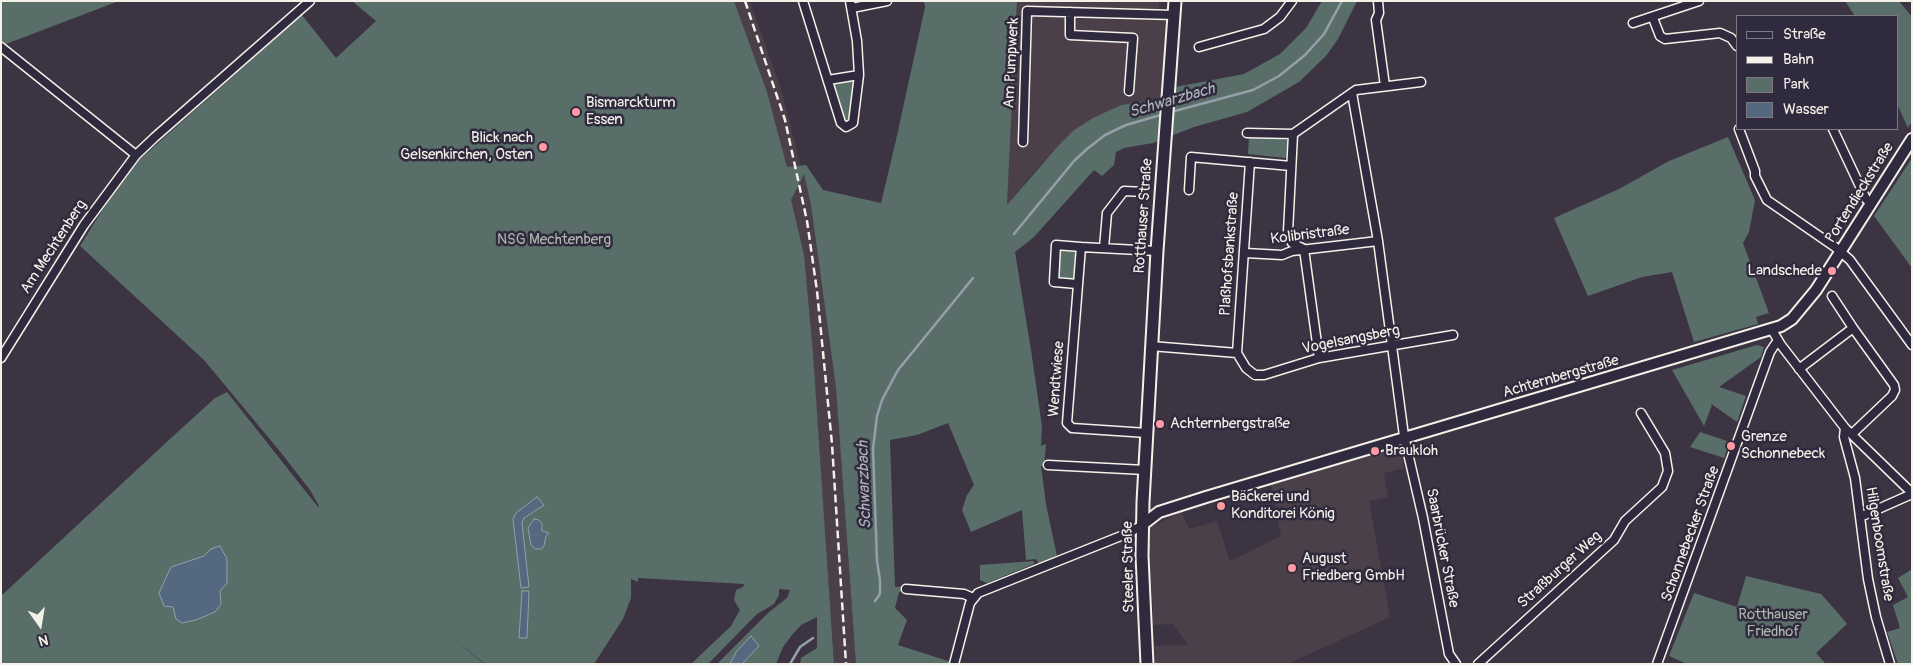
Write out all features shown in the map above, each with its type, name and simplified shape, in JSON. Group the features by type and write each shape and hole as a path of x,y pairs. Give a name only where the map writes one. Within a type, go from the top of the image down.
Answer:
{"main road":[{"name":"Rotthauser Straße","path":"1147,433 1156,251 1175,1"},
{"name":"Steeler Straße","path":"1147,433 1142,525 1147,664"}],"street":[{"name":"Am Mechtenberg","path":"1,358 84,225 136,156 154,137 310,1"},
{"path":"803,1 841,123 843,126 849,127 854,123 859,75 857,41 851,5 886,1"},
{"path":"1199,47 1264,29 1280,17 1292,1"},
{"path":"1378,1 1379,12 1376,20 1385,86"},
{"path":"1633,23 1653,18 1699,1"},
{"name":"Am Pumpwerk","path":"1023,142 1028,11 1174,15"},
{"path":"1070,12 1070,35 1133,38 1129,91"},
{"path":"1653,18 1660,36 1664,39 1720,32 1731,38 1736,45"},
{"path":"1,47 136,156"},
{"path":"828,80 859,75"},
{"path":"1247,133 1293,134 1356,90 1421,82"},
{"path":"1352,93 1378,241 1404,436"},
{"path":"1739,130 1755,171 1755,176 1767,200 1850,260 1912,346"},
{"path":"1833,130 1866,199 1870,203"},
{"path":"1293,134 1288,232 1292,243 1304,249 1319,358"},
{"name":"Portendieckstraße","path":"1774,329 1792,319 1805,304 1912,139"},
{"path":"1189,190 1191,157 1291,166"},
{"name":"Plaßhofsbankstraße","path":"1237,353 1250,162"},
{"path":"1104,248 1107,213 1124,191 1144,192"},
{"name":"Kolibristraße","path":"1245,253 1282,255 1304,249 1378,241"},
{"path":"1077,284 1054,282 1056,245 1156,251"},
{"name":"Wendtwiese","path":"1081,246 1067,424 1072,428 1147,433"},
{"path":"1832,296 1894,385 1895,390 1892,396 1852,434"},
{"path":"1799,369 1854,328"},
{"path":"1774,329 1778,340 1845,428 1912,493 1860,517"},
{"name":"Achternbergstraße","path":"973,598 978,594 1131,532 1153,515 1183,504 1404,436 1493,413 1774,329"},
{"name":"Vogelsangsberg","path":"1237,353 1246,368 1255,375 1275,372 1319,358 1453,335"},
{"name":"Schonnebecker Straße","path":"1657,664 1770,352 1778,340"},
{"path":"1151,346 1237,353"},
{"name":"Straßburger Weg","path":"1478,664 1614,540 1625,521 1662,487 1668,471 1666,453 1642,413"},
{"name":"Hilgenboomstraße","path":"1845,428 1844,437 1855,478 1868,579 1876,617 1890,664"},
{"name":"Saarbrücker Straße","path":"1404,436 1423,518 1449,654 1456,664"},
{"path":"1048,465 1145,470"},
{"path":"906,589 964,594 973,598 954,664"}],"shaded area":[{"path":"734,1 750,1 781,89 801,166 787,167 767,92"},
{"path":"1017,1 1159,1 1159,13 1173,15 1167,98 1121,105 1074,130 1033,173 1007,206"},
{"path":"804,173 811,205 836,388 856,664 834,664 815,389 806,289 790,202"},
{"path":"1400,446 1404,468 1384,473 1388,497 1369,501 1390,617 1288,664 1155,664 1154,646 1188,645 1173,624 1153,625 1146,529 1182,512 1189,529 1217,521 1230,561 1281,536 1271,484"}],"green space":[{"path":"1,1 119,1 6,44 1,41"},
{"name":"NSG Mechtenberg","path":"352,1 734,1 767,92 787,167 806,165 823,190 881,203 925,7 924,1 1017,1 1007,205 1058,146 1074,130 1093,118 1121,105 1167,98 1170,88 1244,74 1280,54 1306,28 1322,1 1357,1 1338,39 1326,56 1299,82 1247,112 1194,127 1153,143 1124,148 1116,152 1114,165 1102,176 1094,170 1034,237 1015,252 1042,427 1041,446 1046,444 1044,466 1041,466 1046,504 1058,561 1041,567 1036,559 1026,560 1022,510 971,532 962,510 967,495 974,485 948,423 917,435 890,440 895,587 906,586 905,591 899,592 895,608 907,620 898,645 951,662 951,664 856,664 836,388 811,205 804,174 791,200 804,255 813,354 834,664 800,664 801,658 817,648 817,617 801,625 792,635 783,647 776,664 717,664 769,612 787,598 790,590 779,589 779,595 774,604 757,614 708,664 691,664 731,626 740,610 734,600 736,590 743,587 744,584 638,578 638,582 631,579 631,598 623,619 594,664 485,664 453,638 484,664 1,664 1,596 215,398 227,392 319,506 310,490 278,449 204,360 80,246 108,201 139,160 302,15 336,58 376,21"},
{"path":"1845,1 1899,1 1912,17 1912,121 1908,128 1898,106 1898,15 1854,15"},
{"path":"854,81 850,121 847,123 844,122 834,86 835,83"},
{"path":"1249,136 1288,140 1286,158 1248,154"},
{"path":"1728,137 1755,200 1749,232 1743,243 1769,313 1756,317 1758,324 1694,342 1672,272 1642,277 1588,296 1554,218 1619,189 1669,161"},
{"path":"1912,158 1912,268 1874,216"},
{"path":"1060,249 1076,250 1074,279 1058,277"},
{"path":"1757,345 1764,347 1761,357 1719,387 1746,396 1737,422 1710,403 1712,405 1704,426 1672,370"},
{"path":"1700,432 1730,442 1724,458 1690,447"},
{"path":"1034,561 1034,564 987,583 980,580 980,565"},
{"path":"1912,569 1912,664 1898,664 1887,632 1900,628 1893,605 1908,597 1898,578"},
{"name":"Rotthauser Friedhof","path":"1746,576 1821,594 1847,624 1816,653 1826,664 1687,664 1669,656 1694,593 1737,607"}],"water":[{"path":"537,497 544,505 524,518 522,523 529,587 521,588 513,519 516,513"},
{"path":"534,519 539,520 542,524 542,531 549,533 541,549 535,549 531,545 528,528"},
{"path":"220,546 227,559 227,583 220,591 221,604 215,612 196,620 182,623 176,619 173,607 164,606 159,593 171,567 204,556 211,549"},
{"path":"522,591 529,591 527,638 519,638"},
{"path":"751,636 759,646 742,664 730,664 736,652"}],"waterway":[{"name":"Schwarzbach","path":"1171,112 1253,90 1279,76 1305,55 1324,34 1342,1"},
{"name":"Schwarzbach","path":"1014,234 1074,161 1087,149 1105,135 1126,125 1164,114"},
{"name":"Schwarzbach","path":"875,601 880,594 873,449 877,416 882,400 898,370 973,278"},
{"name":"Schwarzbach","path":"790,664 800,647 813,638"}],"railway":[{"path":"745,1 785,120 807,221 817,291 832,444 846,664"}],"place":[{"name":"Bismarckturm Essen","path":"576,112"},
{"name":"Blick nach Gelsenkirchen, Osten","path":"543,147"},
{"name":"Landschede","path":"1832,271"},
{"name":"Achternbergstraße","path":"1160,424"},
{"name":"Grenze Schonnebeck","path":"1731,446"},
{"name":"Braukloh","path":"1375,451"},
{"name":"Bäckerei und Konditorei König","path":"1221,506"},
{"name":"August Friedberg GmbH","path":"1292,568"}]}
